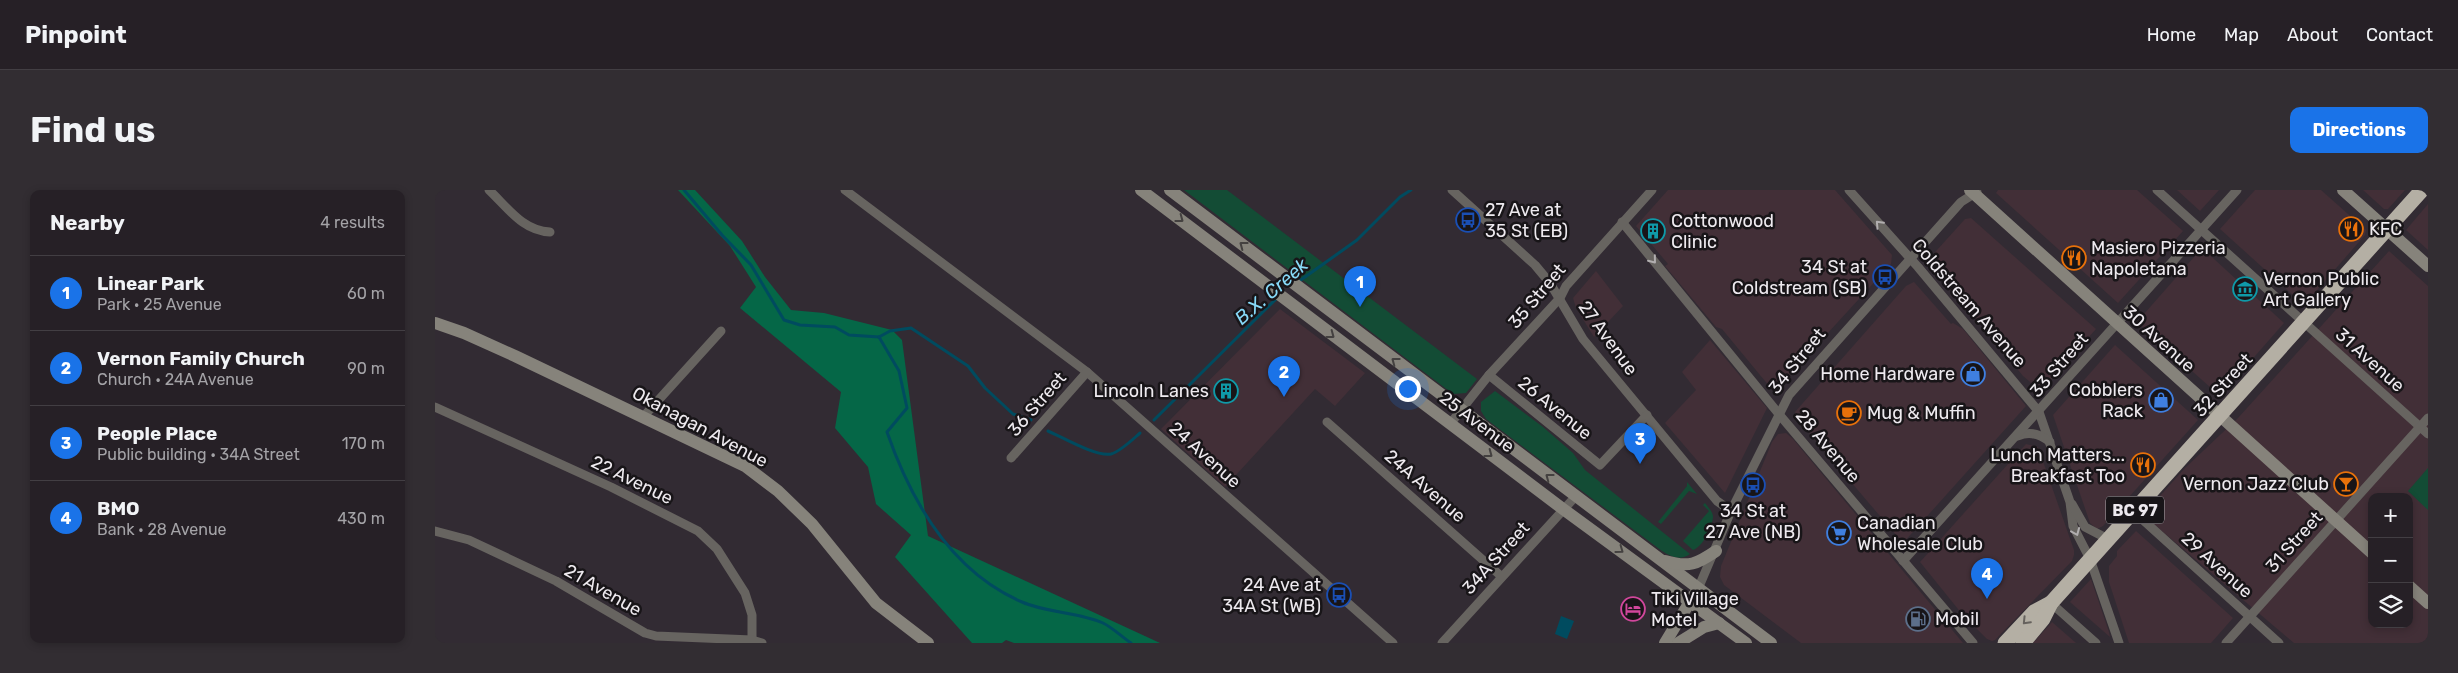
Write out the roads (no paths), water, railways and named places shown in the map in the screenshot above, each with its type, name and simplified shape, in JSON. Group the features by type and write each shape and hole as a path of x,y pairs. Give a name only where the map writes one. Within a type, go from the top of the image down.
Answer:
{"highway":[{"name":"32 Street","path":"2023,643 2043,620 2051,603 2422,190"},
{"name":"32 Street","path":"2005,643 2034,612 2051,603"}],"main road":[{"name":"25 Avenue","path":"1141,190 1563,509 1690,600 1746,643"},
{"name":"25 Avenue","path":"1170,190 1771,643"},
{"path":"2343,190 2428,266"},
{"name":"30 Avenue","path":"1974,192 2116,324 2368,550"},
{"name":"Okanagan Avenue","path":"435,323 464,333 644,416 745,466 779,490 812,524 875,603 928,643"},
{"path":"1658,559 1682,566 1695,564 1716,551"},
{"name":"34 Street","path":"1665,643 1698,589"},
{"path":"2413,590 2428,603"},
{"path":"1678,643 1703,627 1719,623"}],"street":[{"path":"489,190 523,224 538,232 550,232"},
{"name":"24 Avenue","path":"845,190 1087,372 1393,643"},
{"name":"27 Avenue","path":"1452,190 1535,265 1560,298 1583,339 1717,501 1731,511"},
{"name":"35 Street","path":"1450,424 1489,376 1560,298 1566,286 1652,190"},
{"name":"Coldstream Avenue","path":"1849,190 1910,258 2039,412 2070,502 2073,526 2090,559 2119,643"},
{"name":"31 Avenue","path":"2157,190 2428,434"},
{"name":"33 Street","path":"1903,561 2237,190"},
{"name":"34 Street","path":"1698,589 1716,551 1731,511 1779,413 1797,385 1961,202 1974,192"},
{"name":"28 Avenue","path":"1622,222 1779,413 1973,643"},
{"path":"644,416 721,331"},
{"name":"36 Street","path":"1011,458 1087,372"},
{"name":"26 Avenue","path":"1489,376 1600,465 1647,415"},
{"name":"22 Avenue","path":"435,406 611,487 698,531 717,549 745,594 752,615 752,640"},
{"name":"31 Street","path":"2226,643 2428,418"},
{"name":"24A Avenue","path":"1327,422 1501,576"},
{"path":"2015,438 2024,434 2033,434 2043,436 2050,442"},
{"name":"34A Street","path":"1441,643 1575,497"},
{"name":"Coldstream Avenue","path":"2070,502 2085,527 2108,539"},
{"name":"29 Avenue","path":"2133,511 2279,643"},
{"name":"21 Avenue","path":"435,531 469,540 556,581 645,633 656,636 752,640 762,643"},
{"path":"2051,603 2096,643"}],"water":[{"path":"1561,616 1574,621 1567,639 1555,634"}],"waterway":[{"path":"684,190 722,235 751,265 784,320 800,325 835,327 849,335 879,337"},
{"name":"B.X. Creek","path":"1298,282 1357,240 1400,197 1411,190"},
{"name":"B.X. Creek","path":"1154,420 1277,298"},
{"name":"B.X. Creek","path":"879,337 890,331 911,328 968,366 985,388 1013,414 1031,420"},
{"path":"879,337 899,371 907,408 887,432 908,483 937,532 955,553 997,589 1032,606 1093,619 1103,623 1131,643"},
{"name":"B.X. Creek","path":"1048,431 1088,450 1105,454 1111,454 1119,450 1140,433"}],"place":[{"name":"27 Ave at 35 St (EB)","path":"1468,220"},
{"name":"KFC","path":"2351,229"},
{"name":"Cottonwood Clinic","path":"1653,231"},
{"name":"Masiero Pizzeria Napoletana","path":"2074,258"},
{"name":"34 St at Coldstream (SB)","path":"1885,277"},
{"name":"Vernon Public Art Gallery","path":"2245,289"},
{"name":"Linear Park","path":"1360,307"},
{"name":"Home Hardware","path":"1973,374"},
{"name":"Lincoln Lanes","path":"1226,391"},
{"name":"Vernon Family Church","path":"1284,397"},
{"name":"Cobblers Rack","path":"2161,400"},
{"name":"Mug & Muffin","path":"1849,413"},
{"name":"People Place","path":"1640,464"},
{"name":"Lunch Matters... Breakfast Too","path":"2143,465"},
{"name":"Vernon Jazz Club","path":"2346,484"},
{"name":"34 St at 27 Ave (NB)","path":"1753,485"},
{"name":"Canadian Wholesale Club","path":"1839,533"},
{"name":"24 Ave at 34A St (WB)","path":"1339,595"},
{"name":"BMO","path":"1987,599"},
{"name":"Tiki Village Motel","path":"1633,609"},
{"name":"Mobil","path":"1918,619"}]}
